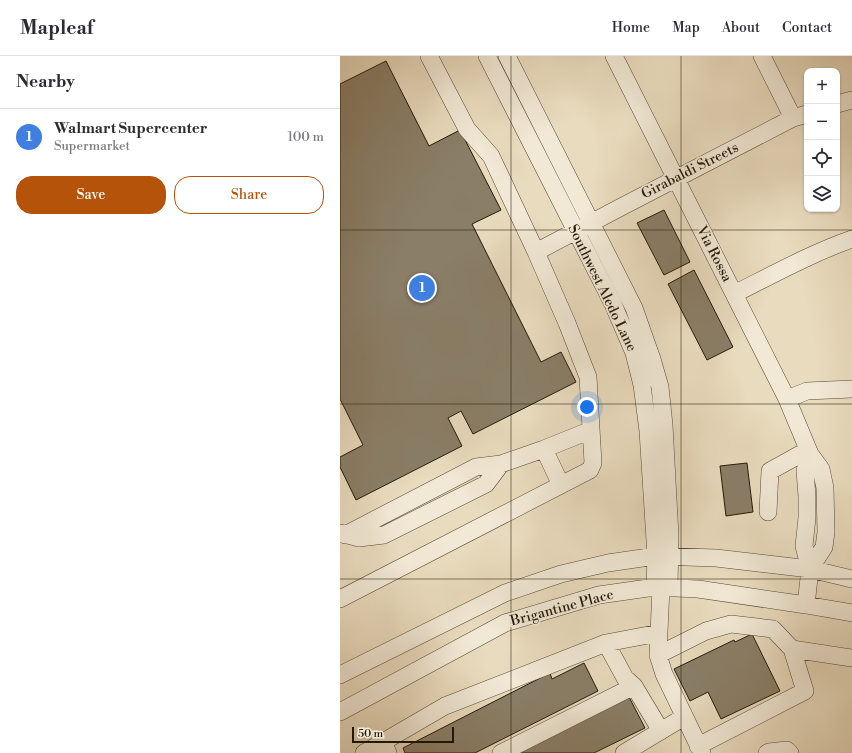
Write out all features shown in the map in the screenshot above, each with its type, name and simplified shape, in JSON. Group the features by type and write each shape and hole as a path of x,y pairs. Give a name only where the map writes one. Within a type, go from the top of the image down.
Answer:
{"street":[{"path":"340,599 590,470 594,463 588,377 567,323 491,156 467,129 429,56"},
{"name":"Southwest Aledo Lane","path":"487,56 575,232 613,304 634,353 642,385 663,556 658,654 664,674 700,750"},
{"name":"Southwest Aledo Lane","path":"507,56 634,308 652,359 660,387 664,425 670,536 663,556"},
{"name":"Via Rossa","path":"614,56 787,399 809,452"},
{"path":"762,56 800,116"},
{"path":"840,103 852,100"},
{"name":"Girabaldi Streets","path":"536,252 800,116"},
{"path":"734,294 801,261 852,239"},
{"path":"787,399 806,391 852,389"},
{"path":"343,534 358,538 384,535 486,484 502,464 591,430"},
{"path":"544,449 561,485"},
{"path":"768,512 770,471 809,452"},
{"path":"806,605 810,569 804,546 807,518 805,471 809,452"},
{"name":"Brigantine Place","path":"340,675 505,594 561,574 608,562 663,556 716,558 810,569 852,579"},
{"name":"Brigantine Place","path":"340,712 505,623 599,595 662,587 698,589 852,613"},
{"path":"658,654 706,631 731,624 773,629 792,649 805,691 700,750"},
{"path":"340,664 417,626 429,631"},
{"path":"364,753 385,747 445,706 606,643 659,633"},
{"path":"606,643 625,678 634,686 661,731"},
{"path":"792,649 852,658"},
{"path":"501,753 634,686"},
{"path":"624,753 684,717"},
{"path":"767,753 788,751"}],"building":[{"path":"386,61 429,146 460,130 501,210 472,224 541,362 561,352 576,382 473,434 461,411 448,418 462,446 356,500 340,467 340,457 363,445 340,399 340,84"},
{"path":"664,210 690,262 664,275 637,223"},
{"path":"694,270 733,347 707,360 668,284"},
{"path":"747,463 753,512 726,516 720,466"},
{"path":"752,634 780,691 721,719 708,692 690,701 674,669 734,640 735,642"},
{"path":"584,663 598,691 475,753 405,753 403,748 550,673 552,679"},
{"path":"629,697 645,728 594,753 518,753"}],"place":[{"name":"Walmart Supercenter","path":"422,288"}]}
